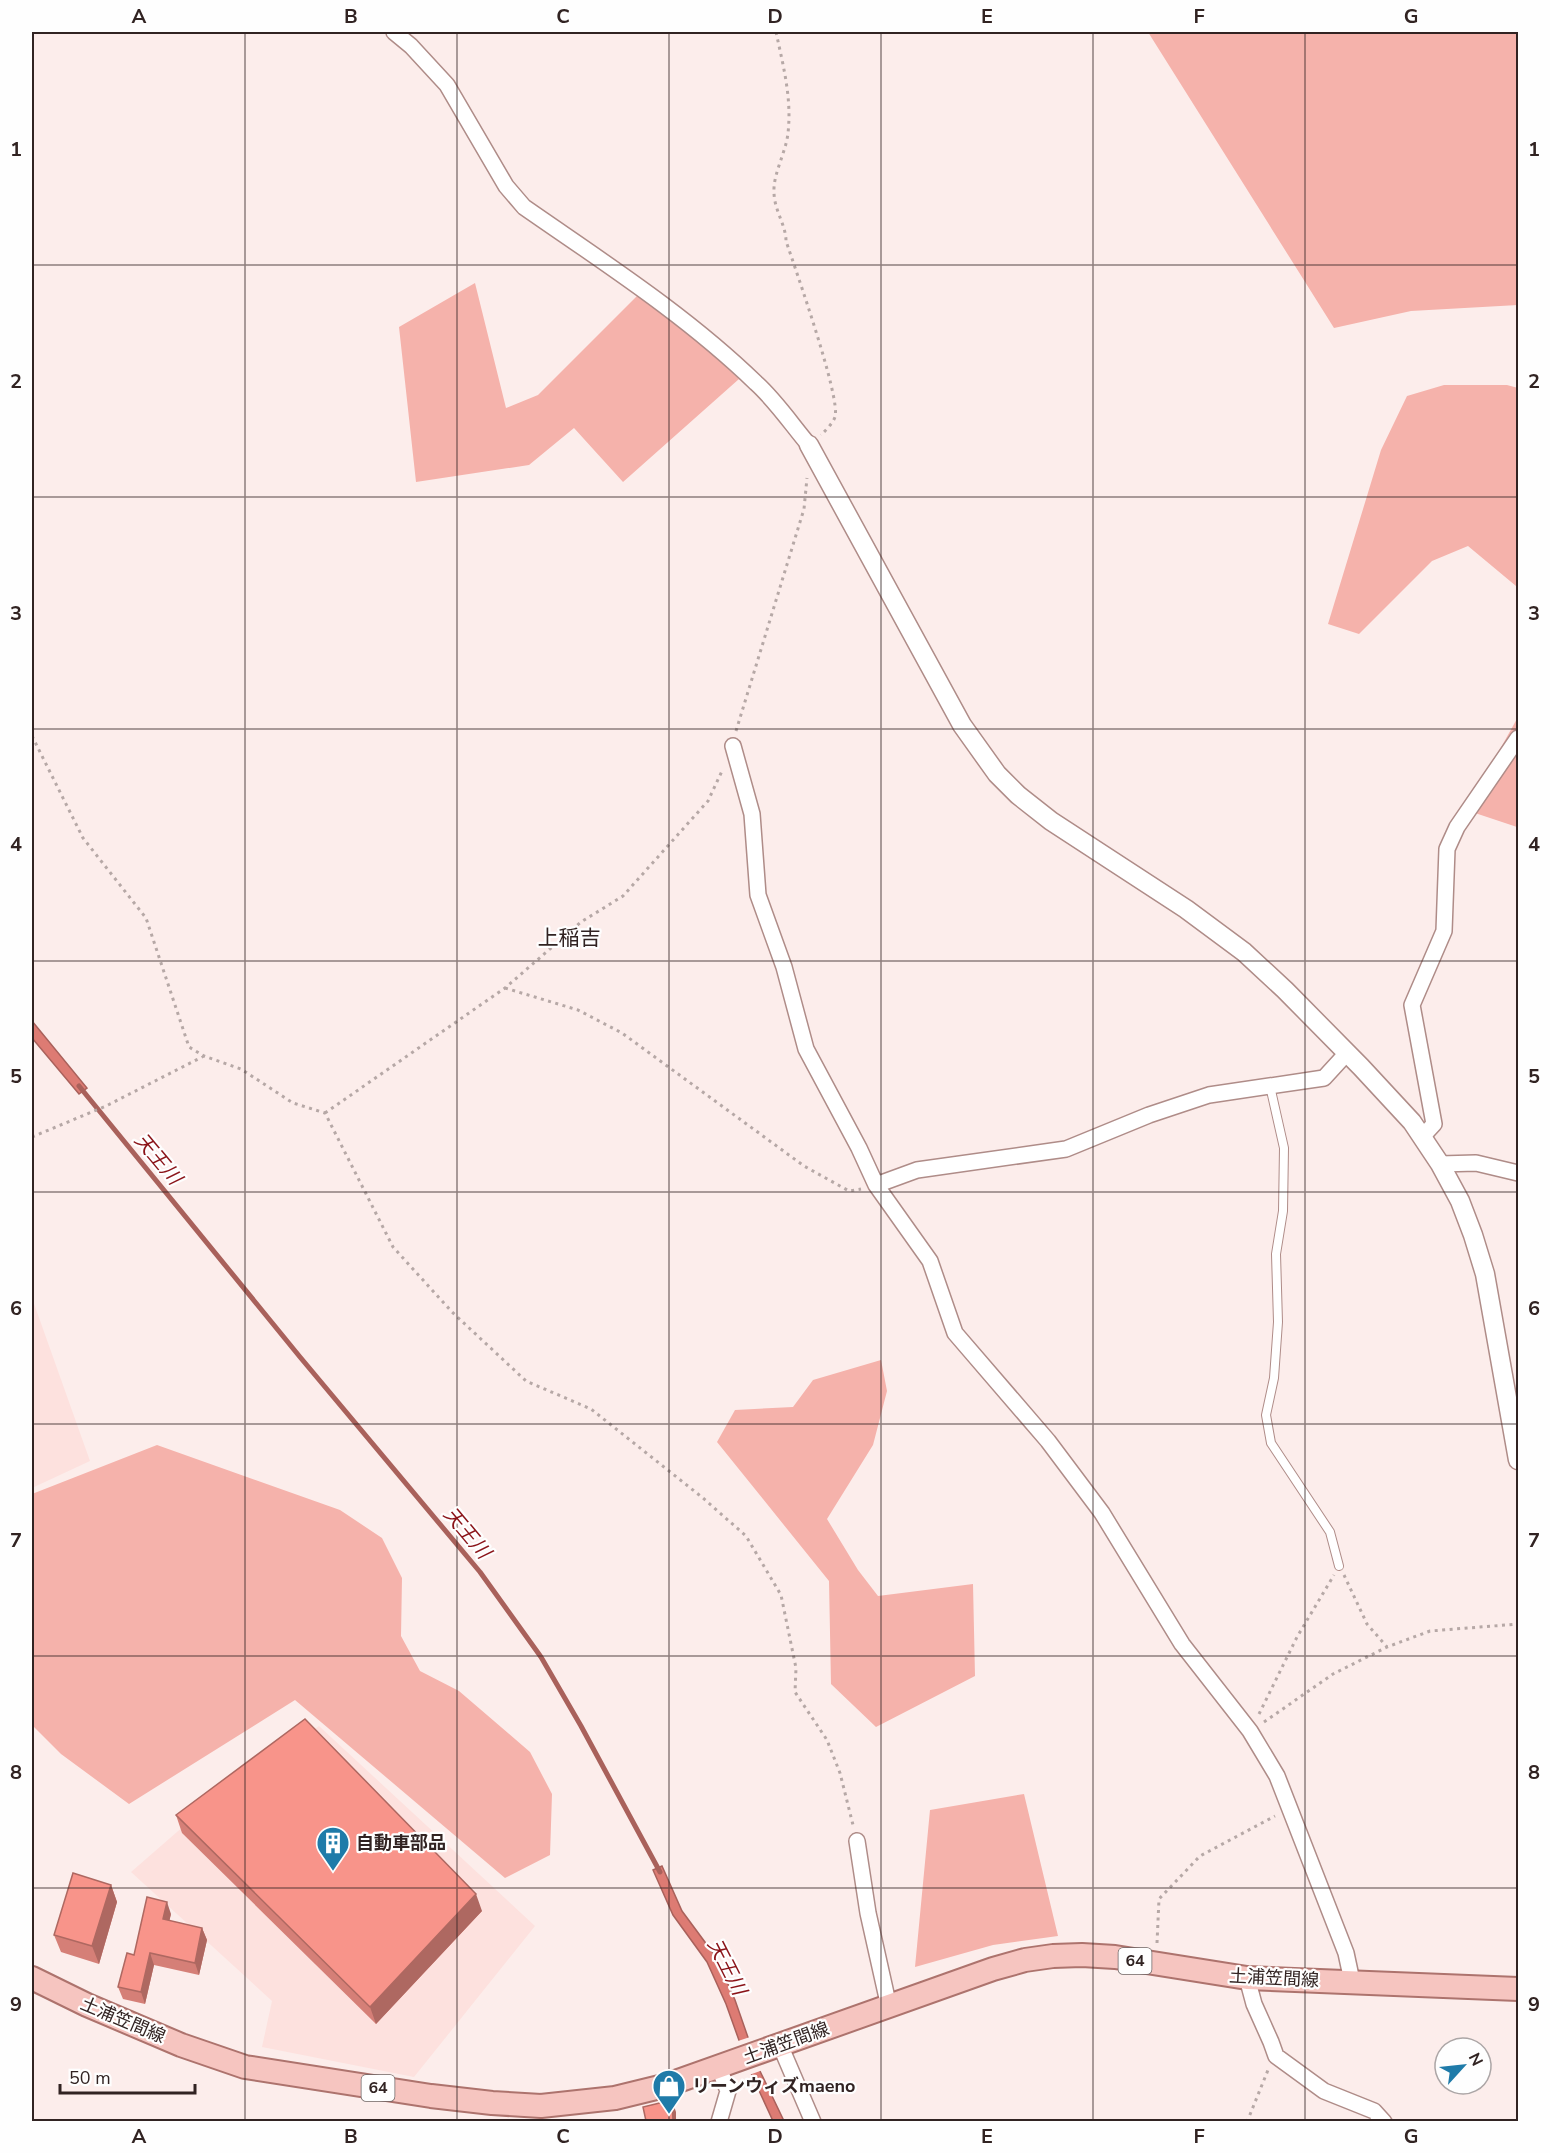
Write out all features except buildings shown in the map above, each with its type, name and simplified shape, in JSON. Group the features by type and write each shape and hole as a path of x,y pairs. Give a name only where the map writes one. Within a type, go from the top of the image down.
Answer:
{"main road":[{"name":"土浦笠間線","path":"32,1978 87,2005 181,2045 245,2067 431,2096 541,2106 639,2093 728,2065 993,1969 1025,1960 1053,1956 1082,1955 1247,1978 1518,1989"}],"street":[{"path":"394,32 411,46 447,85 506,186 524,207 683,318 759,385 809,446 962,725 997,774 1018,795 1051,821 1186,909 1244,952 1285,990 1412,1122 1440,1164 1460,1201 1473,1235 1485,1274 1518,1460"},
{"path":"1422,1137 1434,1125 1412,1005 1444,931 1447,849 1457,827 1518,738"},
{"path":"734,746 752,814 758,895 784,967 806,1049 859,1148 876,1185 930,1261 955,1333 1048,1441 1102,1513 1182,1644 1250,1731 1277,1776 1346,1953 1352,1981"},
{"path":"876,1185 918,1170 1066,1149 1149,1114 1209,1095 1324,1078 1346,1053"},
{"path":"1440,1164 1476,1163 1518,1173"},
{"path":"857,1841 868,1913 890,2007"},
{"path":"1247,1978 1254,2004 1276,2056 1324,2091 1374,2111 1384,2121"},
{"path":"773,2048 813,2121"},
{"path":"719,2121 728,2091 728,2065"}],"lane":[{"path":"1270,1086 1284,1149 1283,1211 1276,1254 1278,1322 1274,1378 1266,1415 1271,1443 1330,1532 1339,1566"}],"path":[{"path":"776,32 790,98 788,134 773,191 778,215 786,234 786,242 836,402 835,416 826,430 809,446"},
{"path":"325,1113 505,988 581,922 623,896 708,801 734,746 738,720 804,509 807,477"},
{"path":"32,736 83,838 146,918 189,1047 204,1056 241,1069 293,1103 325,1113 393,1247 452,1312 526,1381 591,1410 703,1498 746,1536 782,1595 796,1668 795,1692 827,1740 840,1773 857,1841"},
{"path":"505,988 578,1010 622,1033 804,1166 849,1191 876,1185"},
{"path":"32,1137 106,1106 204,1056"},
{"path":"1339,1566 1367,1624 1388,1647"},
{"path":"1250,1731 1298,1637 1339,1566"},
{"path":"1250,1731 1333,1674 1388,1647 1430,1631 1518,1624"},
{"path":"1156,1964 1159,1899 1200,1856 1290,1808"},
{"path":"1247,2121 1276,2056"}],"shaded area":[{"path":"1148,32 1518,32 1518,305 1411,311 1334,328"},
{"path":"475,283 506,408 538,395 639,294 684,327 739,379 623,482 574,428 529,465 416,482 399,327"},
{"path":"1444,385 1507,385 1518,388 1518,584 1516,586 1468,546 1432,561 1359,634 1328,624 1381,450 1407,396"},
{"path":"1518,717 1518,826 1517,827 1466,810"},
{"path":"32,1021 87,1088 79,1094 32,1038"},
{"path":"32,1298 90,1461 32,1488"},
{"path":"881,1360 887,1391 873,1445 827,1519 858,1570 878,1596 973,1584 975,1676 876,1727 831,1684 829,1581 717,1442 735,1410 793,1407 813,1380"},
{"path":"157,1445 340,1510 382,1538 402,1578 401,1636 420,1671 459,1691 530,1752 552,1794 550,1855 505,1878 295,1700 129,1804 61,1754 32,1725 32,1494"},
{"path":"319,1726 535,1926 414,2077 262,2047 272,2001 131,1872 231,1785"},
{"path":"1024,1794 1058,1936 993,1945 915,1967 930,1810"},
{"path":"662,1866 682,1911 716,1957 735,2000 759,2069 784,2121 773,2121 750,2071 726,2004 707,1962 673,1915 653,1870"}],"pier":[{"path":"750,2037 763,2070 749,2075 735,2042"}],"waterway":[{"name":"天王川","path":"79,1086 300,1357 480,1572 541,1657 660,1872"}],"place":[{"name":"自動車部品","path":"333,1872"},
{"name":"リーンウィズmaeno","path":"669,2115"}],"district":[{"name":"上稲吉","path":"569,938"}]}
